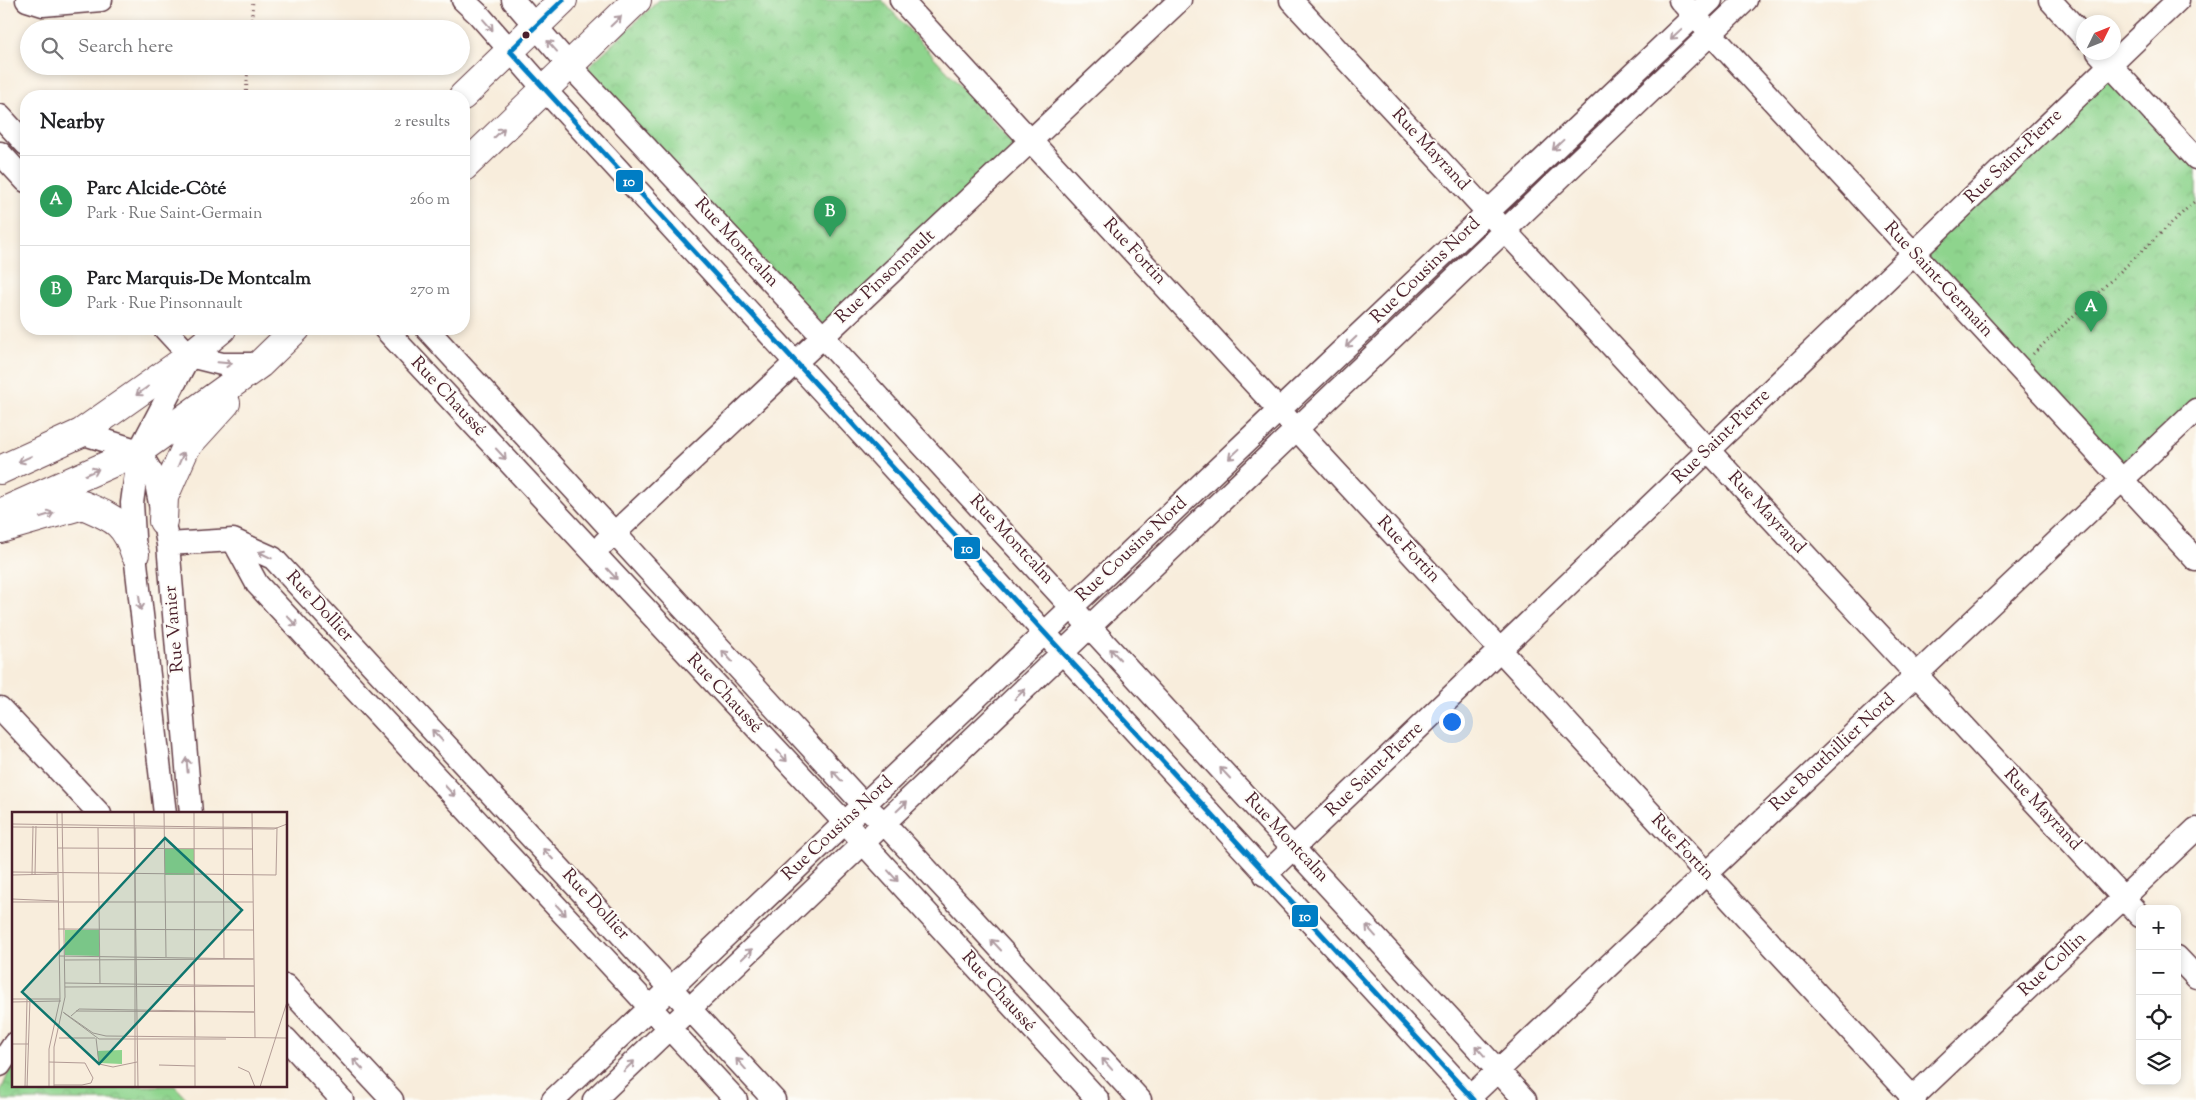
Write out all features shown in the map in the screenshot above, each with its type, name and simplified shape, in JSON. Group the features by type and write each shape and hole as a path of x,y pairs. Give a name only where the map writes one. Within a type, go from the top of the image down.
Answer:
{"main road":[{"path":"469,90 563,0"},
{"path":"470,161 637,0"},
{"path":"165,533 164,497 186,447 260,364 290,335"},
{"path":"0,470 81,433 205,338"},
{"path":"0,514 139,451 260,364"},
{"path":"0,529 82,504 116,521 130,536 135,554"}],"street":[{"path":"27,0 43,5 100,0"},
{"name":"Rue Montcalm","path":"463,0 479,15 545,90 1045,632 1468,1099"},
{"name":"Rue Montcalm","path":"513,0 570,66 823,337 1525,1100"},
{"name":"Rue Fortin","path":"902,0 1912,1099"},
{"name":"Rue Pinsonnault","path":"593,554 1180,0"},
{"name":"Rue Mayrand","path":"1291,0 2136,912"},
{"name":"Rue Cousins Nord","path":"553,1100 1488,212 1687,8 1711,0"},
{"name":"Rue Cousins Nord","path":"594,1100 1746,0"},
{"path":"2050,0 2076,28"},
{"name":"Rue Saint-Pierre","path":"2121,45 2178,0"},
{"name":"Rue Saint-Germain","path":"1687,8 2196,560"},
{"name":"Rue Saint-Pierre","path":"1266,875 1913,254 2103,60"},
{"path":"2105,60 2196,158"},
{"path":"0,116 20,138"},
{"path":"0,153 20,175"},
{"path":"192,335 205,338 222,364 260,364"},
{"name":"Rue Chaussé","path":"391,335 845,823 1098,1100"},
{"name":"Rue Chaussé","path":"432,335 864,805 884,823 1140,1100"},
{"name":"Rue Vanier","path":"165,812 135,554 132,503 139,451 205,338"},
{"name":"Rue Bouthillier Nord","path":"1468,1099 2196,410"},
{"path":"81,433 139,451"},
{"name":"Rue Vanier","path":"139,451 155,478 165,533 191,812"},
{"name":"Rue Dollier","path":"165,533 233,540 273,558 672,987 774,1100"},
{"name":"Rue Dollier","path":"233,540 257,584 736,1100"},
{"path":"0,708 98,812"},
{"path":"394,730 415,711"},
{"name":"Rue Collin","path":"1912,1099 2196,829"},
{"path":"2181,961 2196,977"},
{"path":"288,988 392,1100"},
{"path":"1062,1061 1085,1040"},
{"path":"288,1041 342,1100"},
{"path":"0,1065 12,1047"}],"path":[{"path":"252,20 253,0"},
{"path":"246,90 247,75"},
{"path":"2019,368 2196,200"}],"green space":[{"path":"659,0 882,0 1015,146 824,327 585,70"},
{"path":"2110,65 2196,158 2196,410 2122,480 1913,254"},
{"path":"12,1065 12,1088 177,1088 188,1100 3,1100 0,1093"}],"transit line":[{"name":"10","path":"563,0 510,51 1474,1100"}],"place":[{"name":"Parc Marquis-De Montcalm","path":"830,237"},
{"name":"Parc Alcide-Côté","path":"2091,332"}]}
